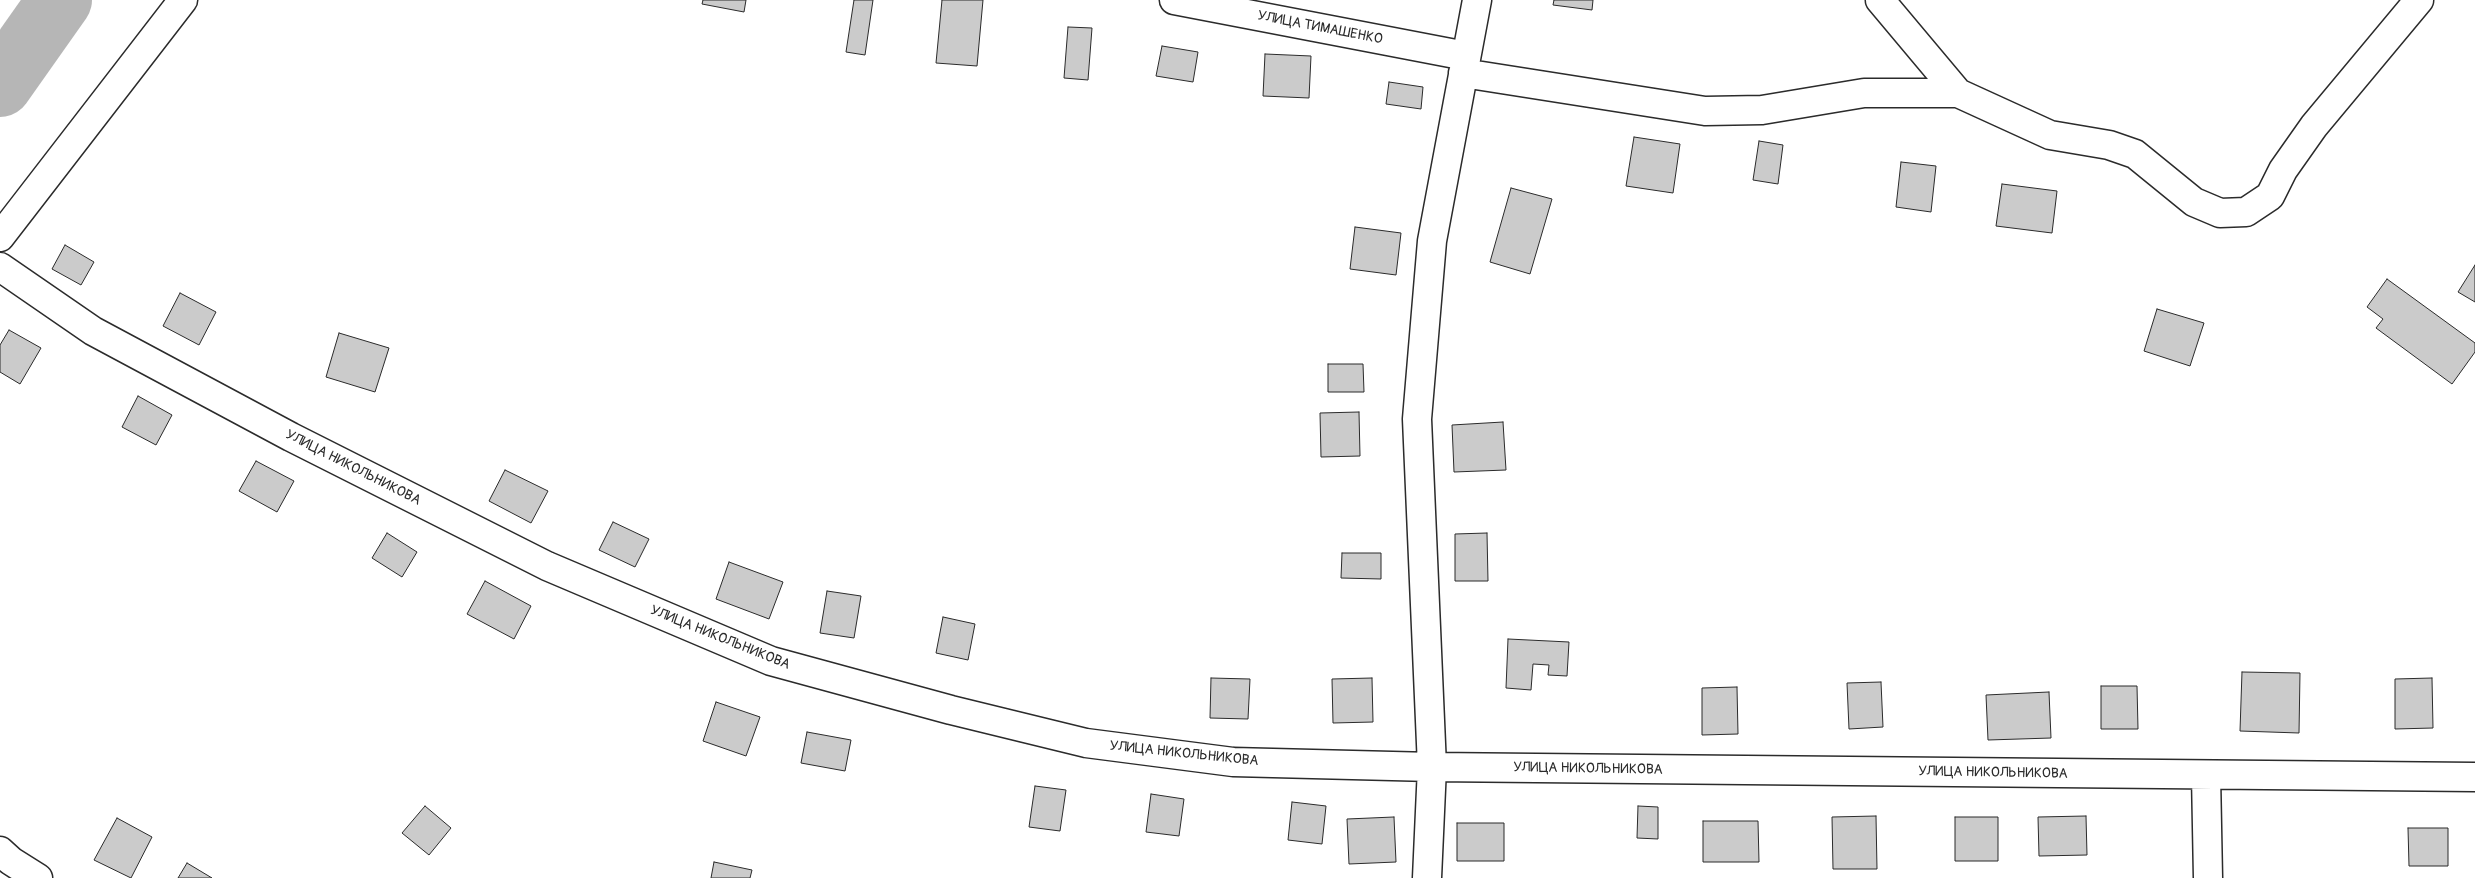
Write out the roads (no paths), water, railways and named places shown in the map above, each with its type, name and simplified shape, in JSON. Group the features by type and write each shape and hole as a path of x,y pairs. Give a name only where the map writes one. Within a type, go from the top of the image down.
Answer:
{"street":[{"path":"0,237 184,0"},
{"name":"УЛИЦА ТИМАШЕНКО","path":"1174,0 1464,65 1705,110 1762,110 1864,94 1958,93"},
{"path":"1427,878 1432,767 1417,419 1432,241 1477,0"},
{"path":"1880,0 1958,93 2050,135 2109,145 2135,154 2194,202 2220,213 2246,212 2270,196 2283,170 2314,126 2419,0"},
{"name":"УЛИЦА НИКОЛЬНИКОВА","path":"0,266 94,331 300,442 546,566 770,661 951,710 1086,742 1233,762 1432,767 2475,776"},
{"path":"2206,775 2208,878"},
{"path":"0,851 11,861 38,878"}],"waterway":[{"path":"0,85 60,0"}]}
